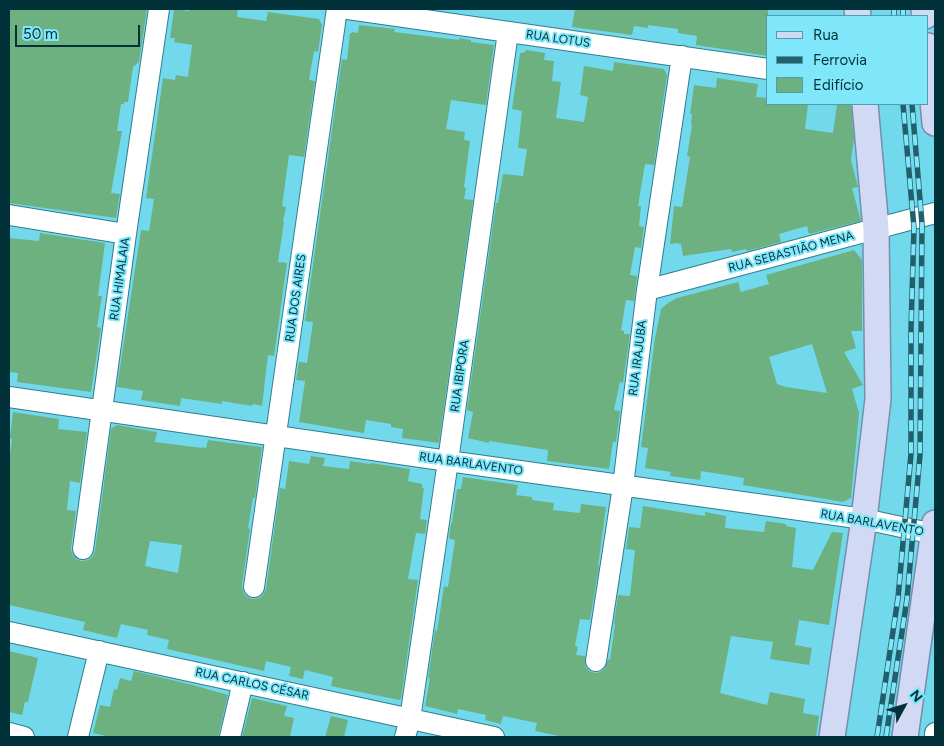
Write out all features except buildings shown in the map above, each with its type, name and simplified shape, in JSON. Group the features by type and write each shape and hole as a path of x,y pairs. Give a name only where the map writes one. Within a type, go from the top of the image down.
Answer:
{"main road":[{"path":"929,57 935,123"},
{"path":"832,737 864,519 878,400 876,229 864,105"},
{"path":"905,737 934,529"}],"street":[{"name":"RUA HIMALAIA","path":"83,549 126,234 160,9"},
{"name":"RUA DOS AIRES","path":"254,587 337,9"},
{"name":"RUA LOTUS","path":"348,9 766,69"},
{"name":"RUA IBIPORA","path":"407,728 448,461 508,32"},
{"name":"RUA IRAJUBA","path":"596,661 623,486 646,290 682,56"},
{"name":"RUA SEBASTIÃO MENA","path":"646,290 935,213"},
{"path":"9,215 126,234"},
{"name":"RUA BARLAVENTO","path":"9,397 934,529"},
{"name":"RUA CARLOS CÉSAR","path":"9,632 243,682 407,728 494,737"},
{"path":"78,737 99,651"},
{"path":"230,737 243,682"},
{"path":"9,733 24,737"}],"railway":[{"path":"894,9 894,15"},
{"path":"903,9 903,15"},
{"path":"877,737 898,598 911,454 911,329 914,228 903,105"},
{"path":"886,737 907,599 920,455 922,224 912,105"}]}
